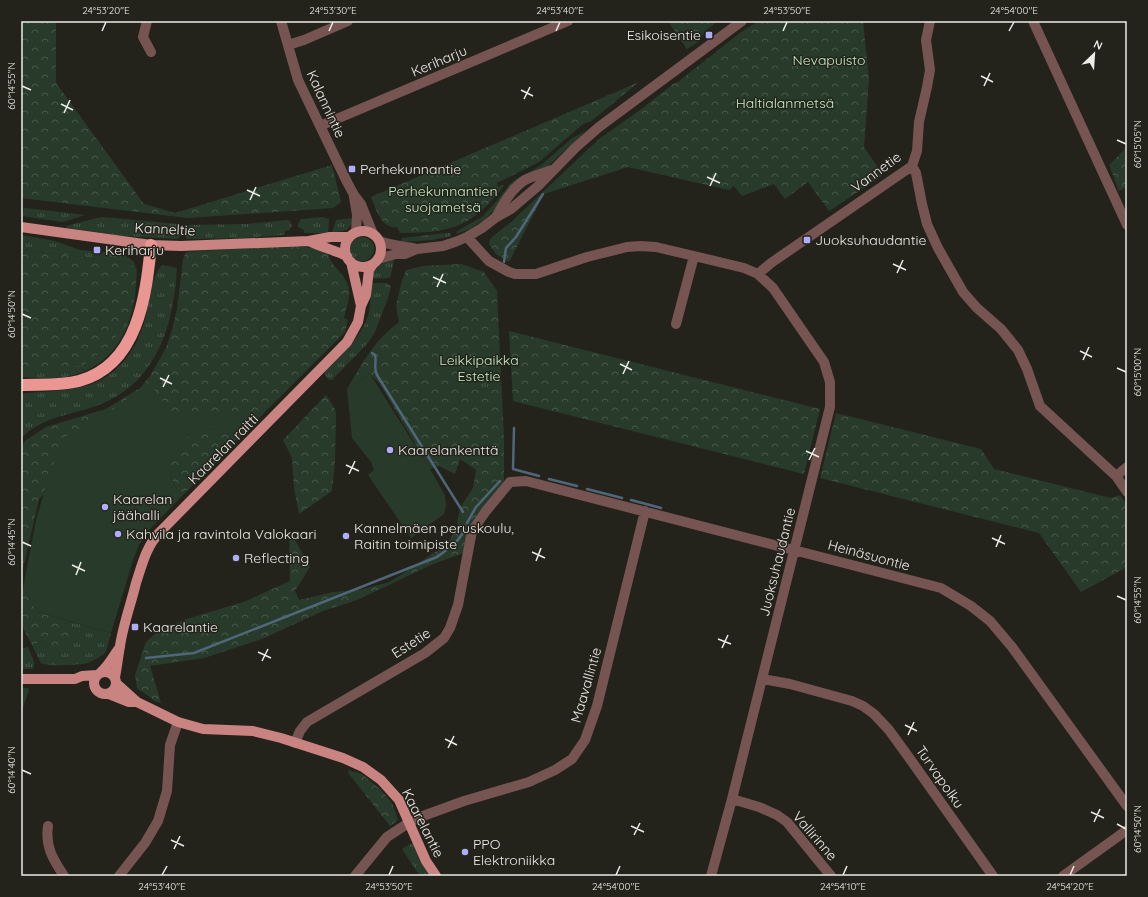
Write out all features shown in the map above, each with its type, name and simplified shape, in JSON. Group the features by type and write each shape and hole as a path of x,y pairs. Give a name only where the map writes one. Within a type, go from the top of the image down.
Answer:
{"highway":[{"path":"21,385 62,384 79,381 99,372 121,352 133,333 140,313 148,272 151,245"}],"main road":[{"name":"Kanneltie","path":"21,227 151,245 182,246 309,241 352,235"},
{"path":"363,231 376,237 381,250 375,261 362,267 358,266 349,259 346,244 352,235 363,231"},
{"name":"Kanneltie","path":"309,241 319,246 334,250 349,259"},
{"name":"Kaarelan raitti","path":"349,259 361,306"},
{"name":"Kaarelan raitti","path":"116,680 120,647 144,557 154,538 347,342 358,322 361,306 366,295 369,270 375,261"},
{"name":"Kaarelan raitti","path":"99,674 107,667 120,647"},
{"path":"21,679 74,679 90,684 101,694 109,694 115,690 116,680 110,673 82,676 74,679"},
{"path":"94,687 94,681 99,674"},
{"name":"Kaarelantie","path":"116,680 137,702 178,722 203,729 253,732 295,743 354,762 371,772 399,800 426,861 436,876"},
{"name":"Kaarelantie","path":"109,694 129,702 137,702"}],"street":[{"path":"147,21 143,37 151,52"},
{"name":"Kalannintie","path":"281,21 298,80 354,195 361,204 376,237"},
{"path":"288,44 304,40 348,21"},
{"name":"Keriharju","path":"320,126 568,21"},
{"path":"375,261 396,254 405,254 417,249 442,246 467,237 482,228 495,218 511,209 538,186 553,169 599,127 742,21"},
{"name":"Vannetie","path":"758,274 771,263 912,166 917,151 919,122 930,70 926,40 930,21"},
{"path":"1033,21 1127,225"},
{"path":"912,166 916,173 927,224 938,248 963,292 977,308 1001,329 1018,350 1027,369 1040,406 1116,476 1127,492"},
{"name":"Kalannintie","path":"352,235 357,215 354,195"},
{"path":"376,237 390,245 417,249"},
{"name":"Juoksuhaudantie","path":"467,237 489,261 515,274 536,274 626,247 656,247 744,268 758,274 773,288 824,362 830,382 830,407 732,799 711,876"},
{"path":"676,324 694,256"},
{"path":"1116,476 1127,468"},
{"name":"Heinäsuontie","path":"510,482 526,481 941,588 978,610 990,621 1012,647 1127,806"},
{"name":"Estetie","path":"295,743 306,722 425,653 444,638 450,628 458,605 472,531 510,482"},
{"name":"Maavallintie","path":"355,876 387,837 410,822 422,816 464,801 529,782 554,770 572,759 585,740 597,706 645,511"},
{"name":"Turvapolku","path":"762,679 790,684 852,701 863,706 874,714 889,730 993,876"},
{"path":"119,876 145,843 158,821 167,791 170,745 178,722"},
{"name":"Vallirinne","path":"732,799 759,806 787,822 830,876"},
{"path":"48,826 47,834 50,853 64,876"},
{"path":"1063,876 1127,830"}],"green space":[{"path":"21,21 56,21 56,83 144,204 175,213 332,165 341,202 333,208 188,218 21,198"},
{"path":"668,21 718,21 706,30 698,42 687,49"},
{"name":"Haltialanmetsä","path":"759,21 863,21 869,79 864,147 883,175 829,211 808,182 785,199 774,184 742,196 734,186 729,190 628,167 544,194 509,262 496,254 489,244 492,237 510,223 599,139 673,84 678,82 741,32"},
{"name":"Perhekunnantien suojametsä","path":"639,82 591,121 583,124 539,162 497,183 498,187 502,185 504,186 484,208 468,221 450,228 430,232 400,233 397,227 391,227 383,222 377,212 371,197"},
{"path":"587,130 548,166 497,207 485,219 470,229 456,234 457,231 482,217 516,179 540,166 571,139"},
{"path":"1127,147 1127,187 1119,191 1109,165"},
{"path":"24,208 85,215 63,222 22,216"},
{"path":"103,217 178,224 182,229 181,236 177,239 123,236 67,228 66,226"},
{"path":"323,217 329,219 328,233 304,233 304,230 298,227 301,219"},
{"path":"354,218 347,230 332,233 336,220"},
{"path":"288,220 292,226 289,230 285,231 284,235 245,238 186,239 187,228 189,225 246,224"},
{"path":"450,233 451,236 432,240 401,242 402,238"},
{"path":"21,235 55,241 80,250 117,253 126,256 134,262 137,271 131,264 116,261 21,250"},
{"path":"362,237 370,241 374,249 370,257 362,261 354,257 350,249 354,241"},
{"path":"293,245 328,251 331,261 348,284 349,293 344,318 348,320 345,332 243,434 223,415 173,415 55,484 39,499 22,572 23,589 38,612 75,623 72,633 65,644 53,652 42,641 32,645 21,624 21,447 26,440 46,427 106,409 140,388 150,376 166,348 177,309 183,259 186,252"},
{"path":"21,250 116,261 131,264 137,271 135,297 122,329 108,347 82,366 28,370 21,366"},
{"path":"393,258 394,262 390,278 371,279 372,275 379,266 385,261"},
{"path":"461,264 484,272 497,291 504,439 504,480 463,553 431,565 357,600 323,611 262,639 204,658 150,666 161,703 155,701 137,688 135,675 146,642 157,632 187,619 246,601 290,581 289,529 310,567 295,591 299,600 333,592 359,590 390,582 446,545 456,530 460,508 473,488 476,470 460,459 455,474 439,466 430,469 380,384 370,374 347,389 364,361 382,337 399,322 396,306 406,270 423,266","holes":["484,347 498,354 498,390 468,389 461,378 460,358 474,349"]},
{"path":"162,265 177,268 175,291 165,334 156,354 145,371 130,386 112,399 90,408 54,418 37,426 21,438 21,394 67,390 95,383 106,377 124,360 132,350 143,327 153,282"},
{"path":"370,283 386,283 391,286 375,332 367,344 332,380 330,380 324,372 351,345 366,321 370,305"},
{"path":"135,297 132,311 123,335 116,346 99,363 87,370 68,377 21,377 21,366 28,370 122,329"},
{"path":"509,331 820,409 804,474 513,401"},
{"name":"Leikkipaikka Estetie","path":"484,347 498,354 498,390 467,389 461,378 460,358 474,349"},
{"name":"Kaarelankenttä","path":"370,374 445,495 446,506 444,514 411,538 368,475 374,470 371,462 352,438 347,389"},
{"name":"Kaarelan jäähalli","path":"149,383 173,415 249,414 256,421 235,442 222,432 207,429 194,433 182,442 174,453 170,467 173,481 183,495 150,529 139,545 111,633 38,612 23,589 36,520 51,469 65,437 93,424"},
{"path":"326,395 335,409 336,415 335,462 332,491 299,514 294,488 292,458 283,440"},
{"path":"836,413 981,449 994,469 1111,498 1120,495 1127,505 1127,567 1081,592 1039,533 820,478"},
{"path":"204,429 221,432 229,436 235,442 183,495 175,486 171,476 170,466 172,456 184,439 193,433"},
{"path":"75,623 111,633 104,654 84,664 57,665 41,663 32,645 42,641 53,652 68,640"},
{"path":"28,647 34,662 34,668 21,669 21,649"},
{"path":"21,688 28,688 29,690 21,713"},
{"path":"348,770 362,774 381,790 392,803 398,820 390,826 349,774"},
{"path":"412,843 430,876 420,876 402,849"}],"waterway":[{"path":"504,262 506,248 516,237 543,194"},
{"path":"372,353 375,355 375,370 377,375 463,512"},
{"path":"514,428 513,469 539,476"},
{"path":"549,479 577,486"},
{"path":"467,523 476,507 500,481"},
{"path":"587,489 622,498"},
{"path":"631,500 661,508"},
{"path":"146,658 194,653 437,557 449,548 463,534 465,529"}],"place":[{"name":"Esikoisentie","path":"709,35"},
{"name":"Perhekunnantie","path":"352,169"},
{"name":"Juoksuhaudantie","path":"807,240"},
{"name":"Keriharju","path":"97,250"},
{"name":"Kaarelankenttä","path":"390,450"},
{"name":"Kaarelan jäähalli","path":"105,507"},
{"name":"Kahvila ja ravintola Valokaari","path":"118,534"},
{"name":"Kannelmäen peruskoulu, Raitin toimipiste","path":"346,536"},
{"name":"Reflecting","path":"236,558"},
{"name":"Kaarelantie","path":"135,627"},
{"name":"PPO Elektroniikka","path":"465,852"}],"park label":[{"name":"Nevapuisto","path":"829,60"}]}
